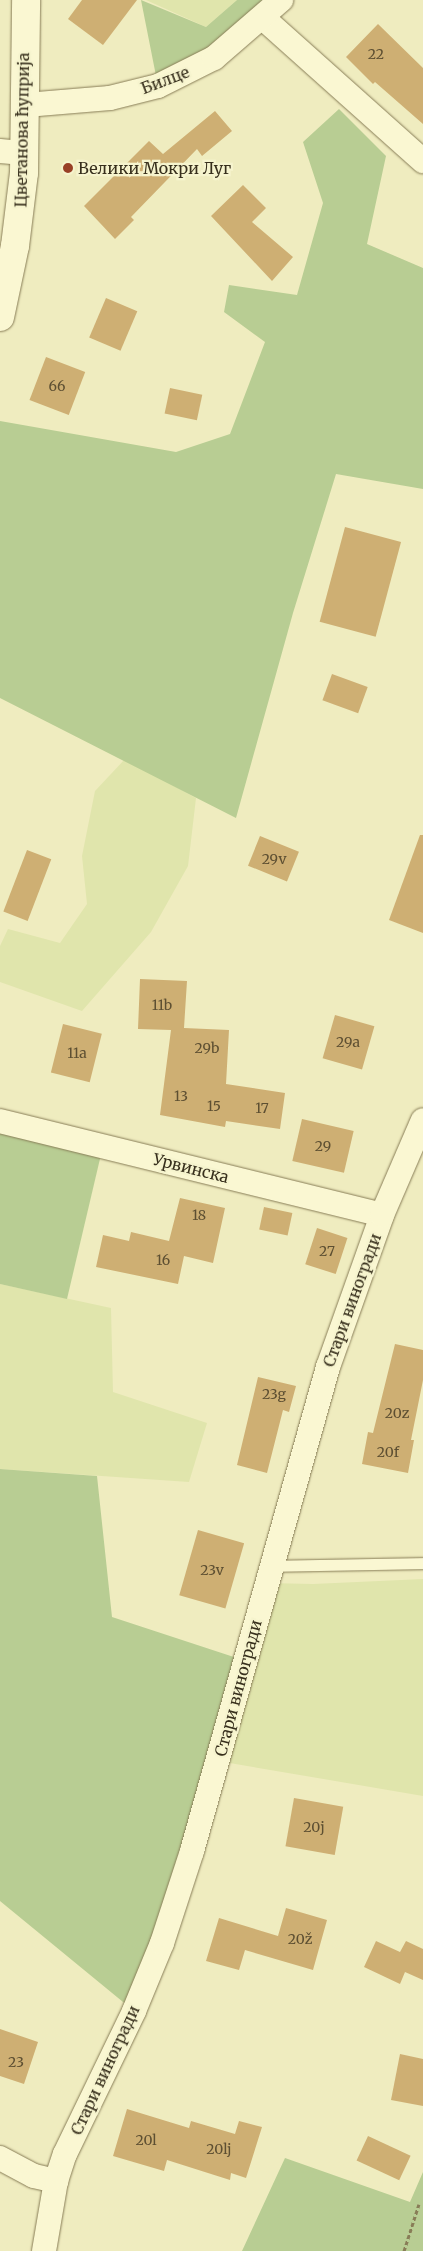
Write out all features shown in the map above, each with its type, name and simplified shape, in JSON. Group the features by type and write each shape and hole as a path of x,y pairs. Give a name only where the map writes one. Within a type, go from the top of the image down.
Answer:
{"street":[{"name":"Цветанова ћуприја","path":"0,317 16,246 12,152 26,105 26,0"},
{"name":"Билце","path":"26,105 110,98 158,86 214,58 263,18 281,0"},
{"path":"263,18 423,161"},
{"name":"Стари виногради","path":"44,2251 56,2181 65,2154 134,2011 162,1943 215,1770 270,1566 328,1367 382,1215 423,1120"},
{"name":"Урвинска","path":"0,1121 382,1215"},
{"path":"0,2158 34,2176 56,2181"}],"lane":[{"path":"270,1566 423,1563"}],"path":[{"path":"404,2251 419,2204"}],"green space":[{"path":"141,0 206,27 237,0 281,0 158,86"},
{"path":"146,0 237,0 206,27"},
{"path":"339,109 386,156 367,244 423,268 423,489 336,474 293,613 236,818 0,698 0,421 176,452 230,434 265,342 224,312 229,285 297,295 323,203 303,142"},
{"path":"125,759 196,798 188,866 151,932 82,1011 0,982 0,946 8,929 60,943 87,904 82,856 95,791"},
{"path":"0,1121 103,1146 67,1299 0,1284"},
{"path":"0,1284 111,1308 113,1392 207,1423 189,1482 0,1469"},
{"path":"0,1469 97,1476 112,1617 246,1661 134,2011 0,1901"},
{"path":"423,1579 423,1796 218,1761 267,1583 313,1584"},
{"path":"285,2158 410,2202 423,2172 423,2251 242,2251"}],"building":[{"path":"82,0 137,0 103,45 68,19"},
{"path":"378,24 423,68 423,124 375,82 373,84 346,57"},
{"path":"215,111 232,131 202,156 197,149 131,217 134,220 115,239 84,206 149,141 163,154"},
{"path":"243,185 266,208 252,222 293,257 272,281 211,216"},
{"path":"106,298 137,311 120,351 89,338"},
{"path":"46,357 85,372 69,415 30,400"},
{"path":"170,388 202,395 197,420 165,413"},
{"path":"345,527 401,542 376,637 320,622"},
{"path":"332,674 368,687 358,713 322,700"},
{"path":"420,835 423,835 423,933 389,920"},
{"path":"260,836 299,852 287,881 248,866"},
{"path":"27,850 51,859 28,921 3,912"},
{"path":"140,979 187,981 184,1028 229,1030 226,1084 285,1093 280,1129 226,1121 225,1127 160,1115 171,1030 138,1029"},
{"path":"335,1015 374,1026 362,1070 323,1058"},
{"path":"63,1024 102,1034 90,1082 51,1073"},
{"path":"302,1119 354,1131 344,1173 292,1161"},
{"path":"180,1198 225,1208 213,1263 184,1256 178,1284 96,1267 103,1235 129,1241 131,1232 169,1241"},
{"path":"264,1207 292,1213 288,1236 259,1229"},
{"path":"317,1228 347,1238 336,1274 305,1264"},
{"path":"395,1344 423,1350 423,1380 411,1440 414,1440 408,1473 362,1464 368,1432 373,1433"},
{"path":"258,1377 296,1386 289,1412 283,1410 267,1473 237,1465"},
{"path":"198,1530 244,1543 225,1609 179,1595"},
{"path":"294,1798 343,1807 335,1855 285,1846"},
{"path":"286,1908 327,1920 313,1970 245,1950 239,1970 206,1961 219,1918 278,1936"},
{"path":"376,1941 400,1952 406,1941 423,1949 423,1980 405,1972 400,1984 364,1967"},
{"path":"0,2029 38,2042 24,2084 0,2076"},
{"path":"400,2054 423,2059 423,2106 391,2100"},
{"path":"127,2109 189,2128 191,2121 235,2134 239,2121 262,2127 246,2178 231,2173 230,2180 167,2160 164,2171 113,2156"},
{"path":"368,2136 411,2156 399,2180 357,2160"}],"place":[{"name":"Велики Мокри Луг","path":"68,168"}]}
